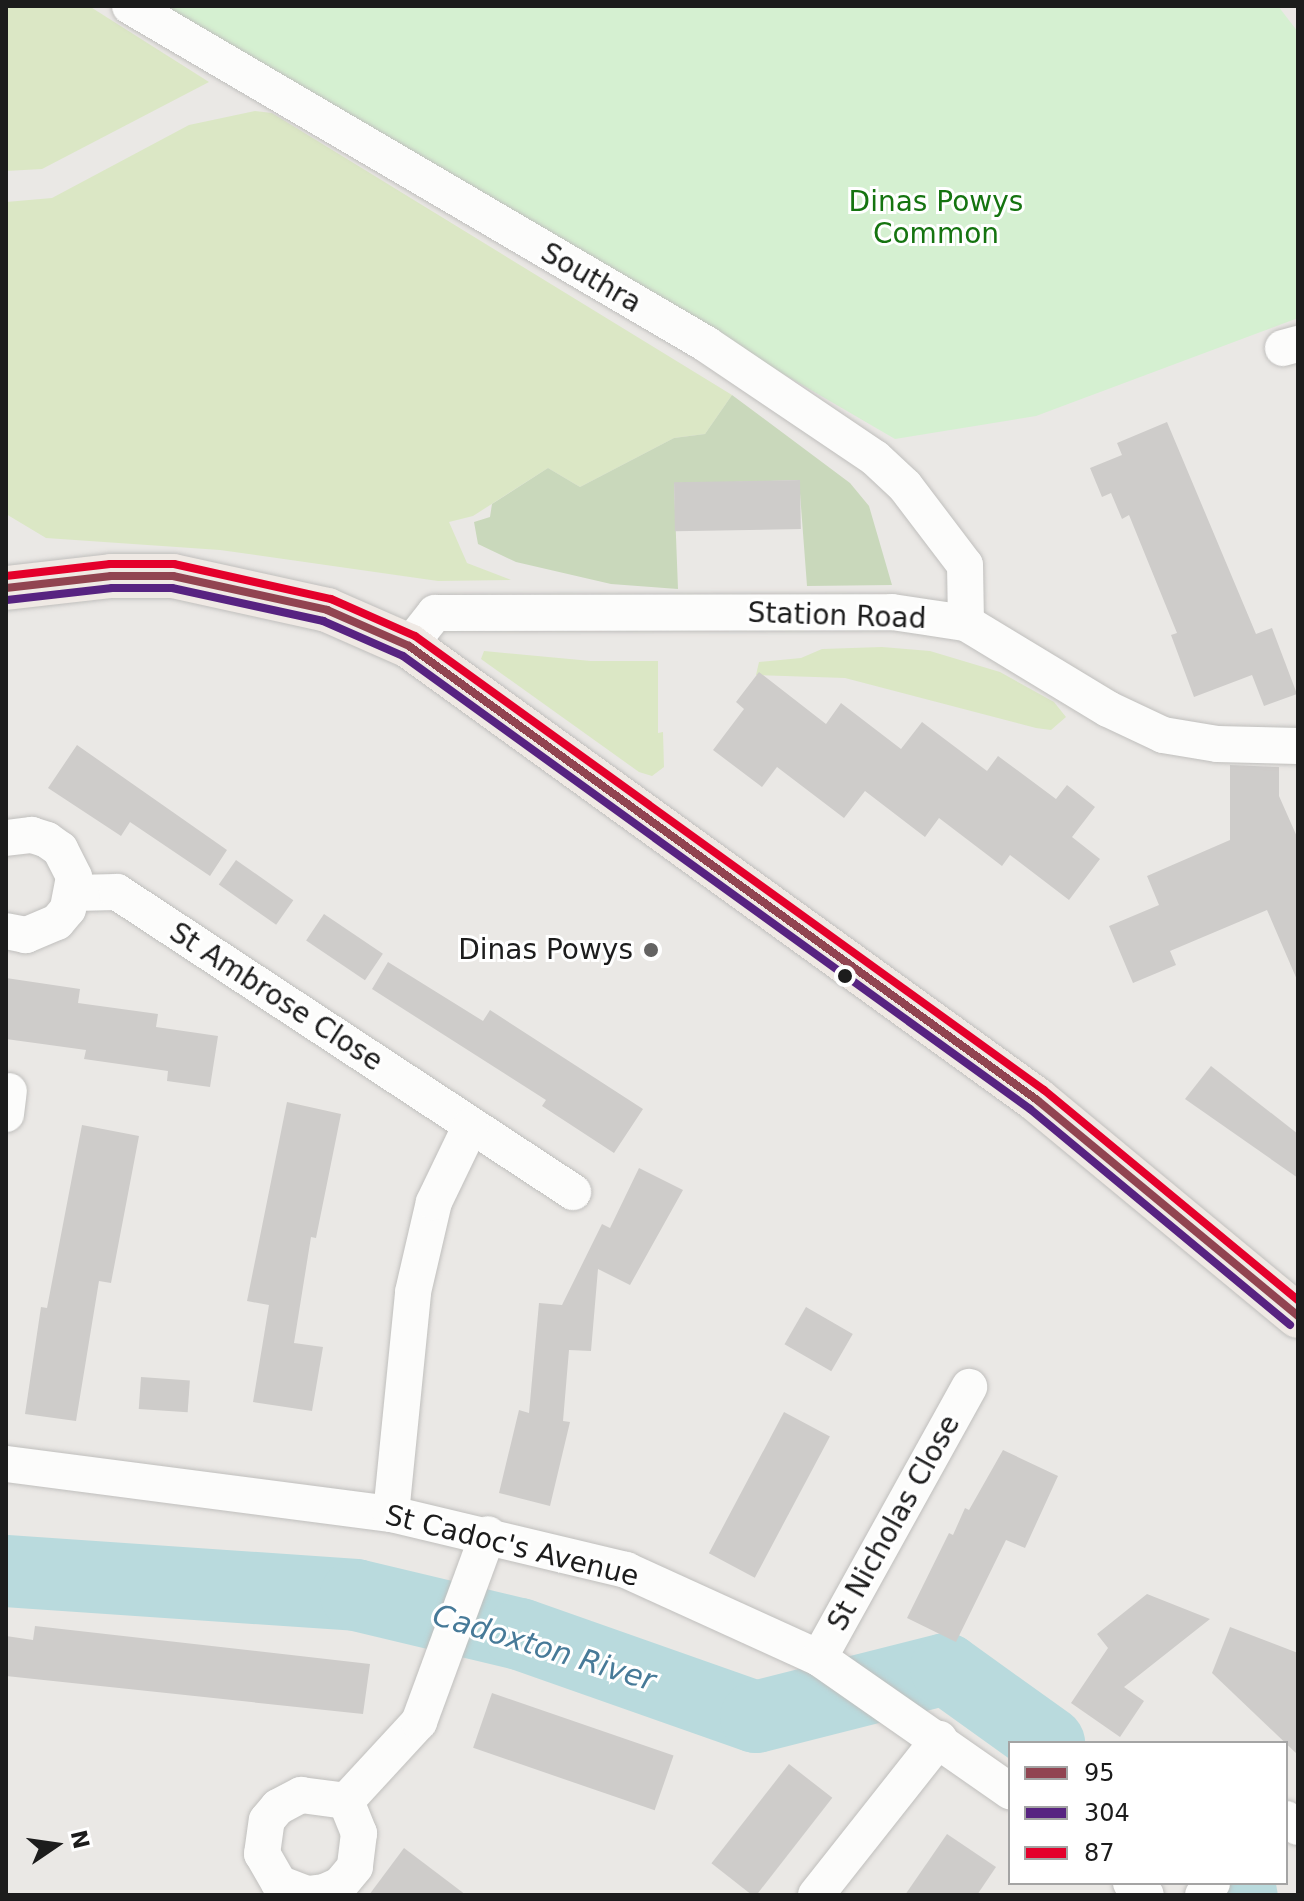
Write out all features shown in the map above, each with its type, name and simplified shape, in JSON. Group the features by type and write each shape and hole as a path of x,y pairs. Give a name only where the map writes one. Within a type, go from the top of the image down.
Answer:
{"main road":[{"path":"6,588 111,576 173,576 242,588 327,610 409,646 1037,1100 1298,1316"}],"street":[{"name":"Southra","path":"130,6 706,344 875,458 914,497 965,565 966,623"},
{"name":"Station Road","path":"409,646 435,613 892,612 966,623 1108,709 1163,735 1217,744 1298,746"},
{"path":"6,838 32,835 60,849 74,877 74,893 68,909 43,931 6,931"},
{"name":"St Ambrose Close","path":"74,893 117,892 573,1192"},
{"path":"391,1514 413,1292 434,1202 471,1125"},
{"name":"St Nicholas Close","path":"819,1658 969,1387"},
{"name":"St Cadoc's Avenue","path":"6,1464 391,1514 488,1534 626,1570 819,1658 1008,1790"},
{"path":"346,1801 419,1722 451,1644 488,1534"},
{"path":"816,1895 939,1739"}],"green space":[{"path":"6,6 89,6 209,82 42,169 6,171"},
{"name":"Dinas Powys Common","path":"153,6 1278,6 1298,32 1298,318 1036,416 895,439"},
{"path":"255,111 272,113 732,395 705,434 674,438 580,487 548,468 473,516 449,522 467,563 511,580 438,581 220,550 46,538 6,514 6,202 52,198 189,125"},
{"path":"732,395 850,483 869,506 892,585 807,586 799,480 674,484 678,589 611,584 516,562 478,544 474,522 490,517 492,504 548,468 580,487 674,438 705,434"},
{"path":"882,647 930,651 1000,672 1054,702 1066,717 1051,730 1036,728 845,678 756,675 759,662 801,658 822,649"},
{"path":"484,651 591,661 658,661 658,733 663,732 664,767 652,776 639,772 481,659"}],"building":[{"path":"1167,422 1256,634 1272,628 1297,694 1264,706 1252,675 1194,697 1171,635 1177,633 1129,515 1122,519 1111,493 1102,497 1090,468 1122,455 1117,443"},
{"path":"800,480 801,529 675,531 674,482"},
{"path":"759,672 826,724 841,703 901,749 922,722 987,771 998,756 1056,799 1067,785 1095,807 1072,837 1100,859 1069,900 1010,855 1002,866 939,818 925,837 865,791 844,818 777,767 762,787 713,750 744,709 736,702"},
{"path":"77,745 227,850 210,876 130,822 121,836 48,788"},
{"path":"1230,765 1279,767 1279,796 1298,839 1298,982 1267,910 1170,951 1176,965 1133,983 1109,926 1159,905 1147,876 1230,840"},
{"path":"236,860 293,900 276,925 219,885"},
{"path":"324,914 383,954 365,980 306,941"},
{"path":"388,962 483,1021 490,1010 643,1109 614,1153 542,1106 546,1100 372,989"},
{"path":"6,978 80,989 78,1003 158,1014 156,1027 218,1036 210,1087 167,1081 168,1071 84,1059 86,1050 6,1039"},
{"path":"1211,1066 1298,1134 1298,1178 1185,1099"},
{"path":"287,1102 341,1114 316,1238 311,1237 294,1343 323,1347 312,1411 253,1402 269,1305 247,1301"},
{"path":"82,1125 139,1136 111,1283 99,1281 76,1421 25,1414 41,1307 47,1308"},
{"path":"639,1168 683,1190 630,1285 598,1269 591,1351 569,1350 563,1421 570,1422 550,1506 499,1493 519,1410 529,1413 539,1303 562,1305 602,1224 610,1228"},
{"path":"806,1307 853,1334 831,1371 784,1344"},
{"path":"141,1377 190,1380 188,1412 139,1409"},
{"path":"784,1412 830,1436 755,1578 709,1553"},
{"path":"1003,1450 1058,1476 1025,1548 1006,1540 956,1642 907,1618 949,1533 953,1535 965,1508 969,1510"},
{"path":"1147,1594 1210,1619 1124,1687 1144,1701 1120,1737 1071,1703 1108,1648 1097,1634"},
{"path":"35,1626 370,1664 363,1714 6,1676 6,1636 33,1640"},
{"path":"1230,1627 1298,1653 1298,1755 1288,1745 1288,1741 1283,1741 1212,1673"},
{"path":"492,1693 674,1756 655,1810 473,1748"},
{"path":"789,1764 832,1798 756,1895 752,1895 711,1863"},
{"path":"947,1834 996,1867 977,1895 905,1895"},
{"path":"404,1848 466,1895 369,1895"}],"waterway":[{"name":"Cadoxton River","path":"6,1571 356,1595 520,1634 756,1717 946,1669 1046,1741"},
{"name":"Cadoxton River","path":"1230,1885 1242,1895"}],"transit line":[{"name":"87","path":"6,576 110,564 174,564 331,599 415,636 1044,1090 1298,1300"},
{"name":"95","path":"6,588 111,576 173,576 327,610 409,646 1037,1100 1298,1316"},
{"name":"304","path":"7,600 112,588 172,588 323,621 403,656 1030,1109 1290,1325"}],"place":[{"name":"Dinas Powys","path":"651,950"}]}
